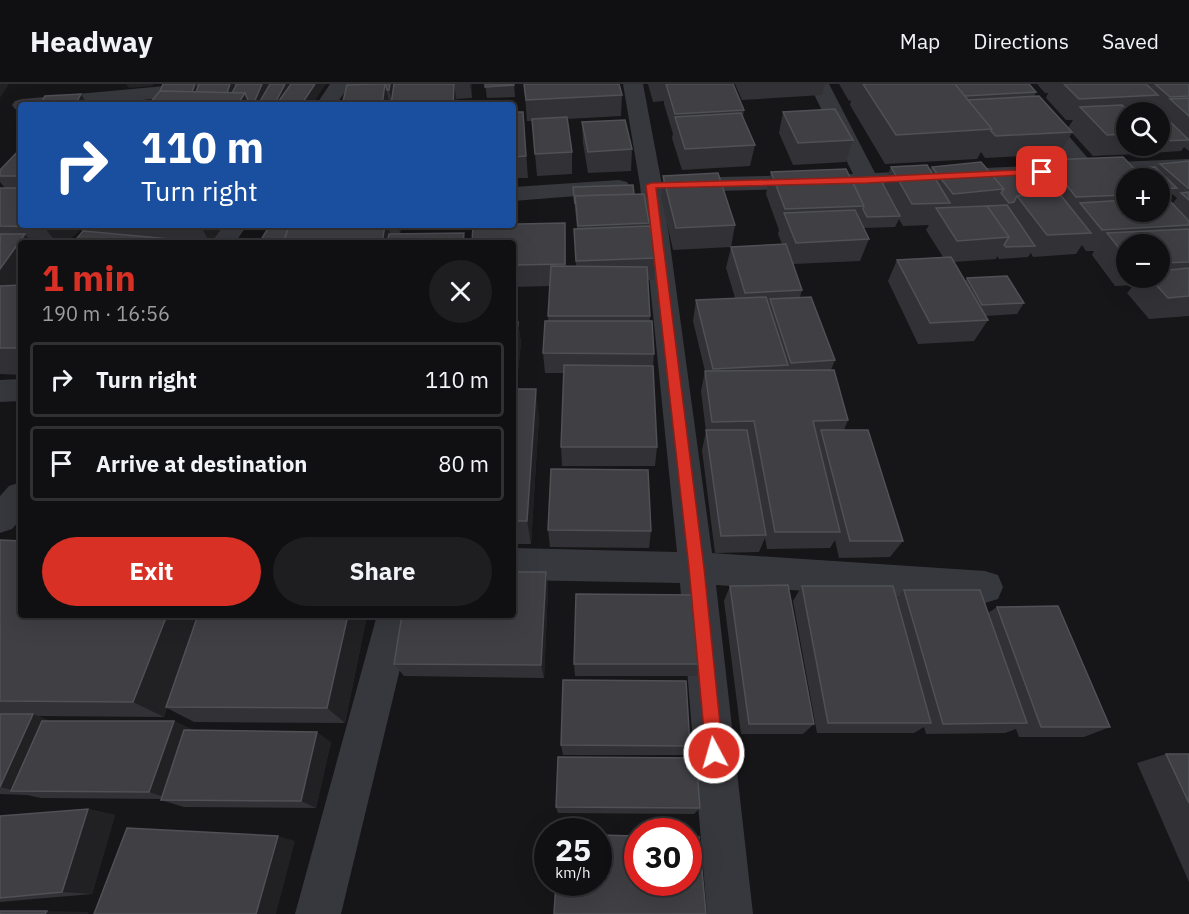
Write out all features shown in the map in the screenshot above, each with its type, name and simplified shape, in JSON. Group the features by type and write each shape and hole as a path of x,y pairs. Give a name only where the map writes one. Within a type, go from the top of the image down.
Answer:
{"street":[{"path":"78,102 115,100 157,88 252,84"},
{"path":"328,102 340,84"},
{"path":"633,84 651,185 696,568 730,914"},
{"path":"819,84 867,180"},
{"path":"1014,84 1086,170"},
{"path":"0,107 18,105"},
{"path":"516,194 651,185 867,180 1189,166"},
{"path":"0,391 18,390"},
{"path":"0,519 18,499"},
{"path":"0,527 18,529"},
{"path":"516,564 696,568 985,587"},
{"path":"318,914 394,618"}],"building":[{"path":"163,84 195,84 192,92 160,91"},
{"path":"199,84 230,84 227,93 196,92"},
{"path":"237,84 262,84 254,102 249,102 245,93 232,93"},
{"path":"270,84 285,84 276,102 260,102"},
{"path":"291,84 315,84 303,102 278,102"},
{"path":"385,84 382,102 343,102 347,85"},
{"path":"394,84 454,84 453,102 391,102"},
{"path":"485,84 514,84 514,85 485,87"},
{"path":"524,84 619,84 622,95 526,100"},
{"path":"666,84 733,84 744,110 675,114"},
{"path":"863,84 955,84 992,129 896,135"},
{"path":"955,84 1029,84 1036,92 965,96"},
{"path":"1064,84 1146,84 1158,95 1079,99"},
{"path":"1155,84 1189,84 1189,96 1170,97"},
{"path":"160,91 245,93 239,102 151,102"},
{"path":"81,94 77,102 42,102 45,96"},
{"path":"1039,96 1072,132 996,136 968,100"},
{"path":"1189,98 1189,116 1170,99"},
{"path":"1116,105 1116,135 1107,135 1080,107"},
{"path":"835,109 853,140 798,143 783,112"},
{"path":"516,112 523,112 526,156 516,157"},
{"path":"741,113 755,145 685,149 675,117"},
{"path":"567,117 572,152 535,154 532,119"},
{"path":"625,120 632,149 588,152 582,122"},
{"path":"1170,122 1189,140 1170,141"},
{"path":"18,151 18,176 0,176 0,170"},
{"path":"1123,157 1133,168 1116,168 1116,195 1076,197 1046,160"},
{"path":"1189,161 1189,188 1170,173 1170,168 1165,168 1160,164"},
{"path":"981,162 1004,189 953,194 932,167"},
{"path":"927,165 950,203 912,204 891,167"},
{"path":"846,169 864,206 785,209 771,172"},
{"path":"1028,171 1049,194 1017,196 1014,202 1009,203 1001,193 1004,189 992,175"},
{"path":"718,173 735,225 676,228 663,176"},
{"path":"879,177 900,216 867,217 851,178"},
{"path":"1170,181 1177,188 1170,188"},
{"path":"633,185 634,194 575,196 575,204 573,187"},
{"path":"0,188 18,188 18,226 0,226"},
{"path":"1189,192 1189,200 1181,193"},
{"path":"1059,193 1091,233 1047,235 1017,196"},
{"path":"644,194 649,223 578,226 575,196"},
{"path":"1116,201 1116,222 1170,222 1170,201 1189,221 1189,225 1102,230 1080,203"},
{"path":"1007,205 1035,246 1006,247 1004,245 1009,237 987,206"},
{"path":"987,206 1009,237 957,241 936,208"},
{"path":"855,210 869,239 796,243 784,213"},
{"path":"565,223 565,264 516,265 516,240 472,240 473,228 516,228 516,224"},
{"path":"650,226 656,258 576,261 574,229"},
{"path":"268,228 288,228 284,240 261,240"},
{"path":"288,228 384,228 382,240 285,240"},
{"path":"1189,229 1189,262 1170,263 1170,234 1116,234 1116,244 1107,233"},
{"path":"83,231 180,240 76,240"},
{"path":"464,233 463,240 388,240 389,234"},
{"path":"0,234 25,234 18,240 18,244 0,269"},
{"path":"786,244 802,290 745,293 731,247"},
{"path":"951,257 988,320 930,323 897,260"},
{"path":"551,266 647,267 650,316 548,316"},
{"path":"1189,268 1189,296 1168,298 1159,288 1170,288 1170,270"},
{"path":"1007,276 1024,303 982,305 967,278"},
{"path":"18,285 18,348 0,348 0,286"},
{"path":"766,297 788,365 713,369 696,300"},
{"path":"811,297 835,360 791,363 770,299"},
{"path":"545,321 652,321 654,354 543,353"},
{"path":"564,365 653,366 657,447 561,447"},
{"path":"834,370 848,420 813,421 840,532 775,532 754,421 712,422 705,371"},
{"path":"516,389 536,389 527,521 516,521"},
{"path":"706,430 747,430 766,535 721,536"},
{"path":"821,430 868,430 903,541 850,541"},
{"path":"551,469 648,470 651,531 548,530"},
{"path":"0,540 18,541 18,618 166,618 133,702 0,701"},
{"path":"516,572 546,572 541,665 394,664 402,618 516,618"},
{"path":"788,585 814,724 749,724 730,586"},
{"path":"802,586 893,586 931,723 828,723"},
{"path":"904,590 980,590 1027,723 943,724"},
{"path":"576,594 696,595 702,664 574,664"},
{"path":"1058,606 1110,727 1041,727 997,607"},
{"path":"197,618 347,618 327,708 166,707"},
{"path":"563,680 686,681 690,746 561,745"},
{"path":"0,714 33,714 0,787"},
{"path":"42,721 174,721 149,792 11,791"},
{"path":"184,730 317,732 301,801 161,800"},
{"path":"1166,754 1189,754 1189,803"},
{"path":"558,757 696,758 700,808 556,807"},
{"path":"88,809 62,892 0,898 0,816"},
{"path":"127,828 278,836 256,914 94,914"},
{"path":"612,835 624,836 624,896 702,896 702,870 706,914 554,914 555,896 612,896"},
{"path":"0,911 47,911 45,914 0,914"}],"route":[{"path":"714,753 696,568 651,185 867,180 1042,172"}]}
